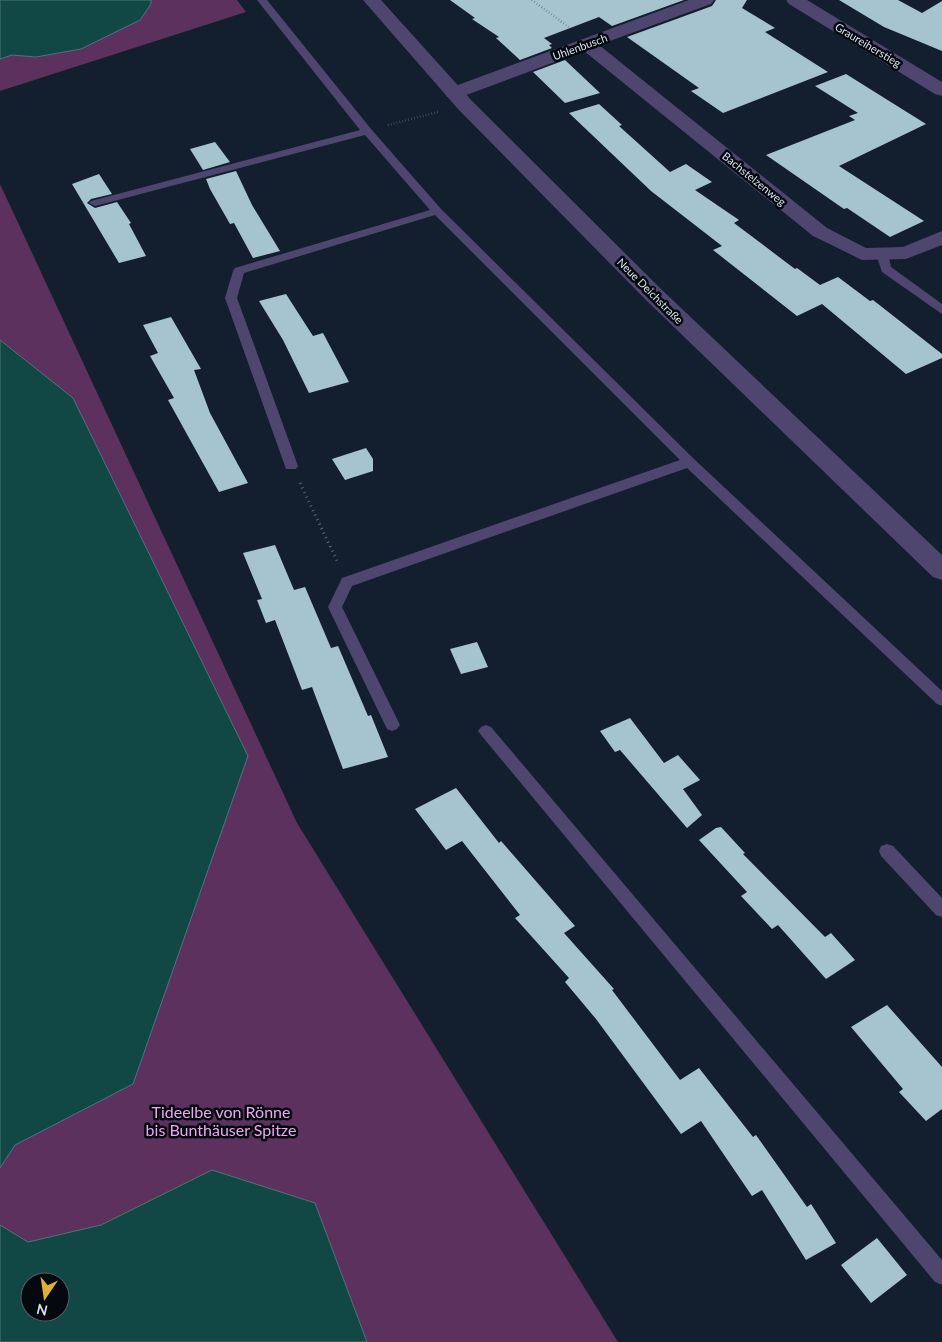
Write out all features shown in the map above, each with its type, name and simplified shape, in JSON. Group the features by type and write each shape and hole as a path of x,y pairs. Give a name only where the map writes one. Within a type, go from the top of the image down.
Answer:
{"street":[{"name":"Neue Deichstraße","path":"372,0 454,93 654,296 942,570"},
{"name":"Uhlenbusch","path":"454,93 705,0"},
{"name":"Graureiherstieg","path":"795,0 942,90"},
{"name":"Bachstelzenweg","path":"588,44 820,232 862,254 906,253 942,237"}],"lane":[{"path":"262,0 367,131 437,211 690,462 942,700"},
{"path":"94,203 367,131"},
{"path":"291,466 231,298 239,271 437,211"},
{"path":"882,254 886,269 942,310"},
{"path":"392,725 335,607 347,582 690,462"},
{"path":"486,731 942,1275"},
{"path":"887,852 942,910"}],"path":[{"path":"532,0 588,44"},
{"path":"291,466 347,582"}],"green space":[{"path":"0,0 237,0 246,12 0,91"},
{"name":"Tideelbe von Rönne bis Bunthäuser Spitze","path":"0,184 297,823 618,1342 0,1342"}],"shaded area":[{"path":"0,0 151,0 151,4 140,20 81,49 36,57 12,55 0,59"},
{"path":"0,340 73,398 248,756 133,1084 15,1145 0,1168"},
{"path":"212,1170 315,1203 367,1342 0,1342 0,1225 28,1242 101,1225"}],"building":[{"path":"450,0 684,0 612,26 599,17 544,38 552,44 549,45 552,48 520,60 496,38 499,37 472,19 475,18"},
{"path":"716,0 747,0 742,8 775,28 765,32 828,72 723,113 691,91 699,88 627,37 712,6"},
{"path":"839,0 898,0 922,13 942,1 942,51 884,27"},
{"path":"565,60 600,93 565,103 533,72"},
{"path":"846,74 926,124 839,166 924,221 890,237 847,208 844,209 766,155 855,120 849,116 858,113 815,86"},
{"path":"599,104 622,125 619,126 670,172 686,164 712,182 695,190 739,220 734,223 795,269 797,268 820,285 838,277 870,301 873,300 942,354 942,358 906,374 822,304 797,316 713,250 722,246 651,191 569,113"},
{"path":"215,142 230,162 203,170 190,149"},
{"path":"236,171 252,205 280,251 253,258 234,223 230,224 210,189 206,179"},
{"path":"99,174 112,194 91,199 87,203 95,208 117,202 131,223 129,224 146,256 119,263 72,184"},
{"path":"286,294 313,336 323,333 349,382 309,393 283,340 259,301"},
{"path":"171,317 201,369 194,370 210,413 248,483 219,492 168,400 174,398 150,356 158,353 143,325"},
{"path":"366,448 373,459 373,471 345,480 332,459"},
{"path":"275,545 294,590 305,587 331,648 338,646 368,716 371,715 388,757 343,769 312,687 302,690 275,620 266,623 257,600 262,599 243,553"},
{"path":"477,642 488,667 461,674 450,649"},
{"path":"630,718 664,763 678,755 700,780 683,789 702,815 687,828 620,750 615,752 600,731"},
{"path":"456,788 499,843 501,841 575,926 564,933 614,989 612,990 680,1080 699,1068 753,1137 756,1135 807,1207 811,1204 836,1243 806,1260 762,1190 752,1196 701,1121 681,1134 596,1019 565,982 569,978 515,918 520,915 462,841 446,850 415,809"},
{"path":"721,827 745,853 743,854 825,937 831,933 855,960 826,979 778,925 772,929 741,896 747,892 699,840 716,828"},
{"path":"887,1005 942,1067 942,1109 926,1121 899,1092 903,1089 851,1027"},
{"path":"877,1238 907,1275 871,1303 841,1265"}]}
